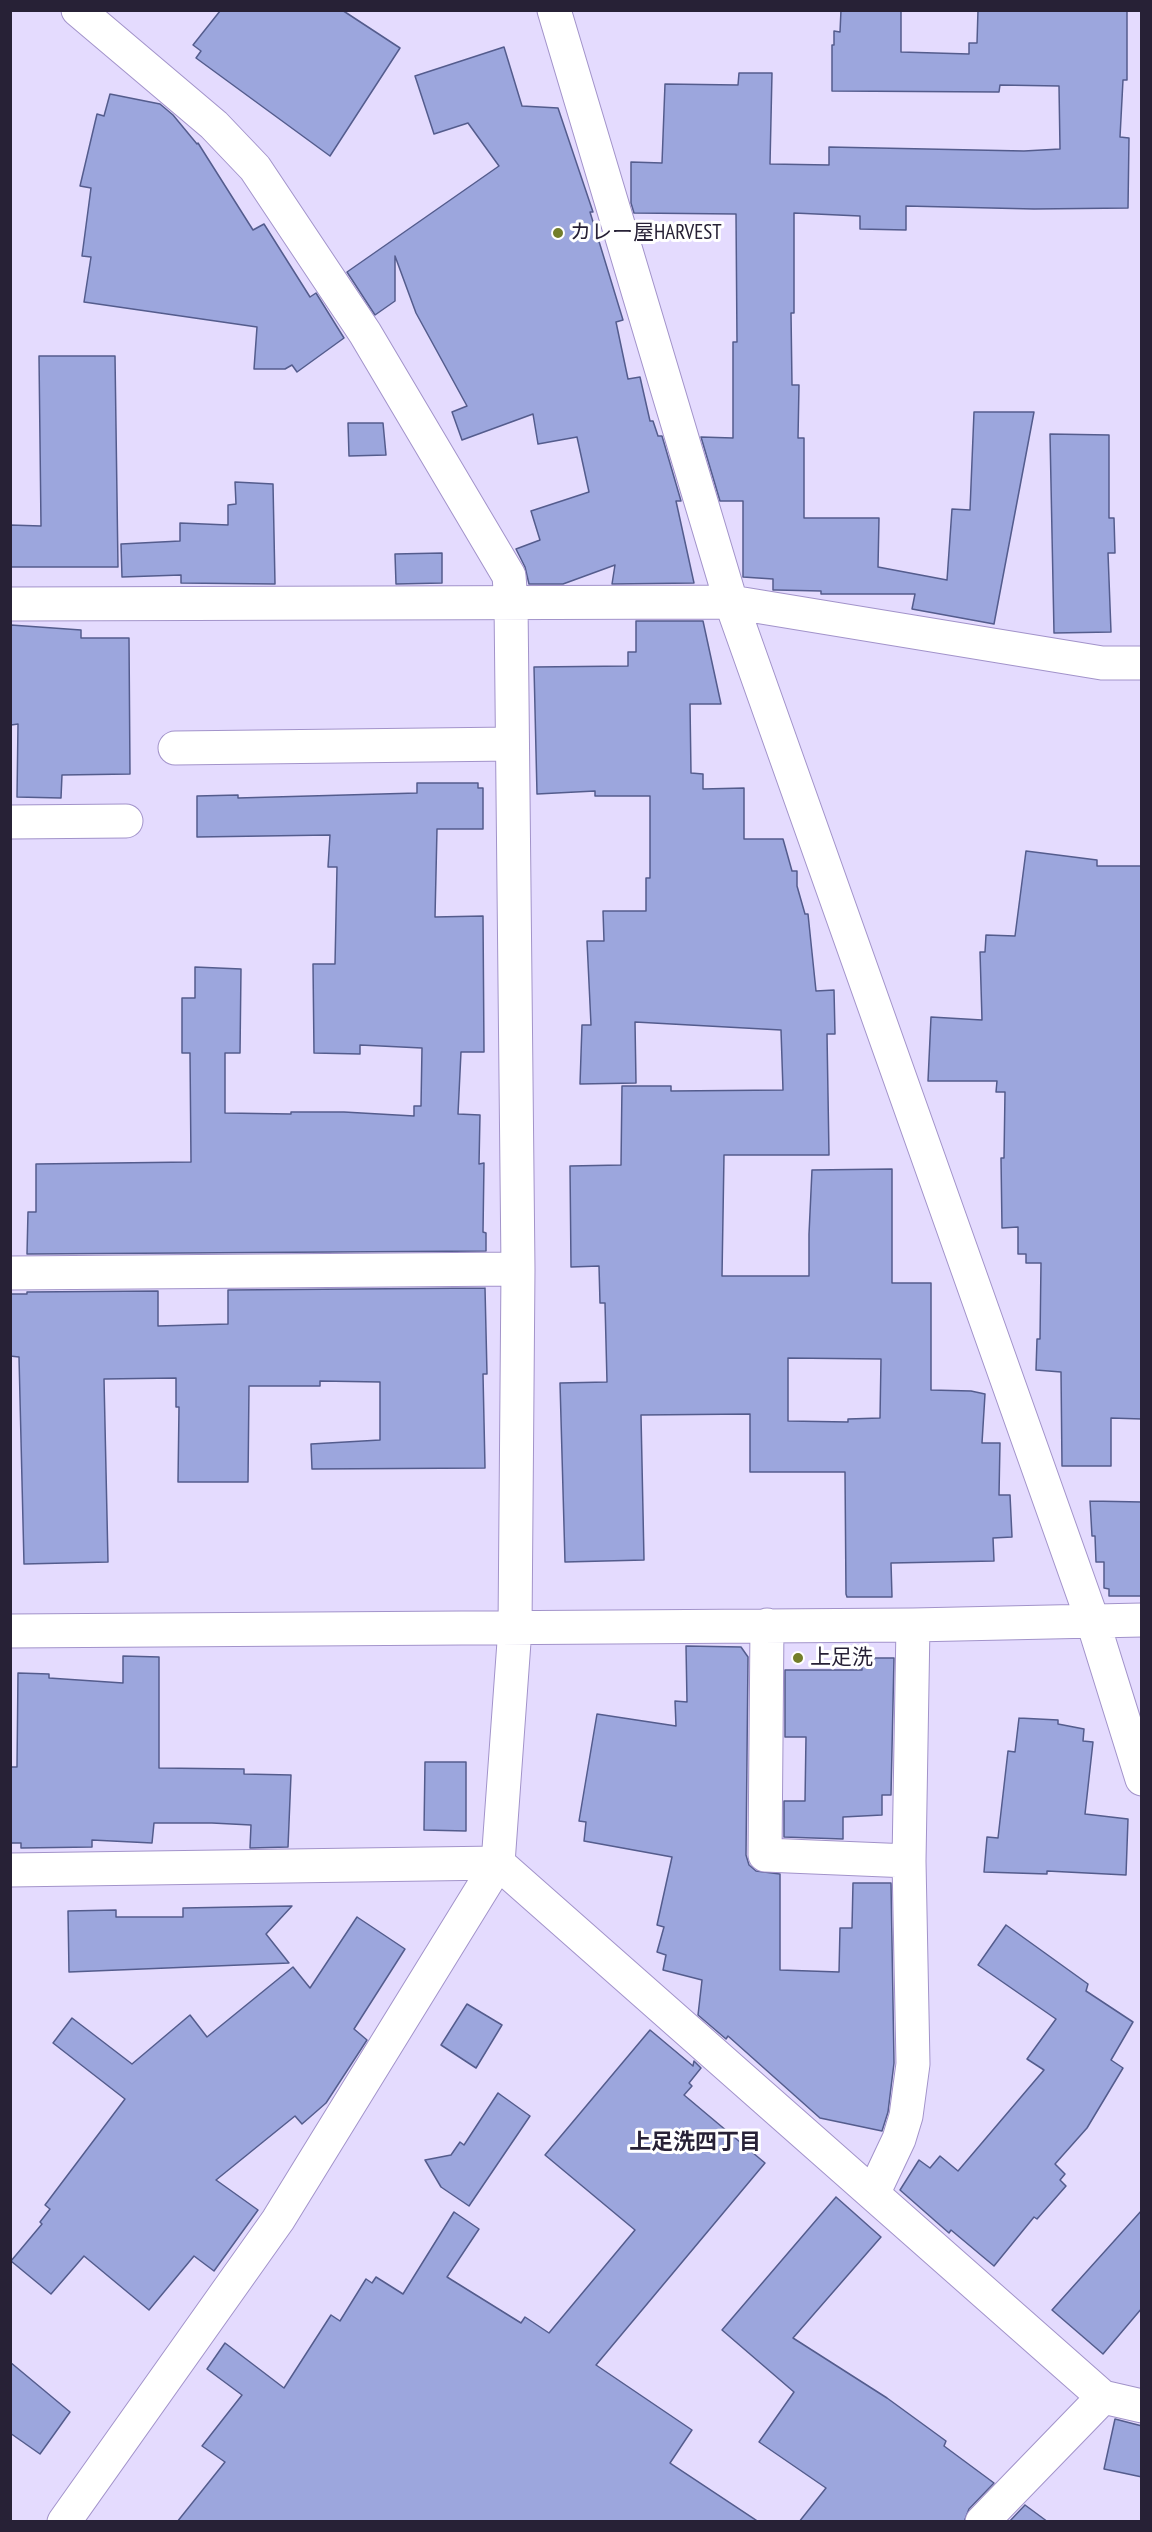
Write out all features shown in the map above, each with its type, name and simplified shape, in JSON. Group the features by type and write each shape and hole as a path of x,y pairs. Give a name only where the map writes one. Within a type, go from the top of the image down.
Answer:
{"street":[{"path":"64,2522 278,2220 498,1863 515,1628 518,1269 509,576 365,333 255,168 214,125 78,10"},
{"path":"554,10 731,602 1093,1622 1142,1779"},
{"path":"10,604 731,602 1102,663 1142,663"},
{"path":"175,748 512,744"},
{"path":"10,822 126,821"},
{"path":"10,1273 518,1269"},
{"path":"10,1631 913,1625 1142,1620"},
{"path":"767,1625 765,1856 909,1860"},
{"path":"873,2194 906,2116 913,2064 909,1860 913,1625"},
{"path":"10,1870 498,1863 1103,2397 1142,2406"},
{"path":"982,2522 1103,2397"}],"building":[{"path":"342,10 400,48 330,156 196,58 201,51 193,45 220,11"},
{"path":"841,10 901,10 901,52 969,54 969,43 977,43 978,10 1127,10 1127,80 1123,80 1120,137 1129,138 1128,208 1034,209 906,206 906,230 860,229 860,216 794,213 794,313 791,313 792,385 799,385 798,438 804,438 804,518 879,518 878,567 947,580 952,509 970,510 974,412 1034,412 994,624 912,609 915,594 821,594 821,591 773,590 773,579 743,577 743,501 720,501 701,437 733,438 733,342 737,342 736,214 634,213 631,203 631,162 662,163 665,84 738,85 739,73 772,73 770,164 829,165 829,147 1024,151 1060,149 1059,86 1000,85 999,92 832,91 832,45 834,45 834,31 840,32"},
{"path":"504,47 522,106 558,108 593,212 590,212 623,320 616,322 628,379 640,377 650,421 653,421 658,436 662,436 681,501 676,501 694,583 612,584 615,565 563,584 529,584 525,567 516,549 540,540 531,511 589,492 577,437 538,444 533,414 462,440 452,412 467,406 416,313 395,256 395,301 375,315 347,272 499,166 468,123 434,134 415,76"},
{"path":"110,94 160,104 173,115 198,143 253,230 264,224 310,297 316,293 344,338 297,372 292,365 285,369 254,369 257,327 84,302 91,257 82,256 91,188 80,186 97,114 104,116"},
{"path":"39,356 115,356 118,567 10,567 10,525 41,526"},
{"path":"348,423 383,423 386,455 349,456"},
{"path":"1050,434 1109,435 1109,518 1114,518 1115,553 1108,553 1111,632 1054,633"},
{"path":"235,482 273,484 275,584 181,583 181,575 122,577 121,544 180,541 180,523 228,525 228,505 236,504"},
{"path":"442,553 442,583 396,584 395,554"},
{"path":"636,621 703,621 721,704 690,704 691,773 703,774 703,789 744,788 744,839 783,839 792,871 797,871 797,886 805,914 808,914 816,991 834,990 835,1034 827,1034 829,1155 724,1155 722,1276 809,1276 812,1170 892,1169 892,1283 931,1283 931,1390 971,1391 985,1394 982,1443 1000,1443 999,1495 1010,1495 1012,1537 993,1538 994,1561 891,1563 892,1597 847,1597 845,1472 750,1472 750,1414 641,1415 644,1560 565,1562 560,1383 607,1382 605,1303 600,1303 599,1266 571,1267 570,1166 621,1165 622,1086 671,1086 671,1091 783,1090 781,1030 635,1022 636,1083 580,1084 582,1025 591,1025 587,941 604,941 603,911 646,911 646,878 650,878 650,796 595,796 595,791 537,794 534,667 628,666 628,652 636,652","holes":["788,1358 881,1359 880,1418 848,1419 848,1422 788,1421"]},
{"path":"11,625 81,630 81,638 129,638 130,774 62,775 61,798 17,797 18,724 11,725"},
{"path":"417,783 478,783 478,788 483,788 483,829 437,829 435,917 483,916 484,1052 461,1052 458,1114 480,1115 479,1164 484,1163 483,1232 486,1233 486,1251 27,1254 28,1212 36,1212 36,1164 191,1162 190,1053 182,1053 182,998 195,998 195,967 241,969 240,1053 225,1053 225,1113 344,1112 414,1116 414,1106 421,1106 422,1048 360,1045 360,1054 314,1053 313,964 335,964 337,867 328,867 330,835 197,837 197,796 238,795 238,798 417,793"},
{"path":"1026,851 1097,860 1097,866 1142,866 1142,1419 1111,1418 1111,1466 1062,1466 1061,1372 1036,1370 1037,1339 1040,1339 1041,1263 1026,1263 1026,1254 1018,1254 1018,1227 1002,1228 1001,1158 1004,1158 1005,1092 996,1092 997,1081 928,1081 931,1017 982,1020 980,952 985,952 986,935 1015,936"},
{"path":"485,1288 487,1374 483,1374 485,1468 312,1469 311,1444 380,1440 380,1382 320,1381 320,1386 249,1386 248,1482 178,1482 179,1407 176,1407 176,1378 104,1379 108,1562 24,1564 19,1357 10,1356 10,1294 158,1291 158,1326 228,1324 228,1290"},
{"path":"1090,1501 1142,1502 1142,1596 1109,1596 1109,1589 1104,1588 1104,1562 1096,1562"},
{"path":"686,1646 741,1647 748,1657 746,1855 749,1865 756,1871 780,1874 780,1970 839,1972 840,1928 852,1928 853,1883 891,1883 894,2063 888,2112 882,2131 820,2118 728,2036 726,2039 698,2015 702,1980 663,1970 666,1955 657,1952 664,1927 657,1925 672,1857 584,1841 586,1822 579,1821 597,1714 676,1726 675,1701 687,1702"},
{"path":"123,1656 159,1657 159,1768 244,1769 244,1774 291,1775 288,1847 250,1848 251,1825 212,1823 154,1823 152,1843 92,1840 92,1847 21,1848 21,1843 10,1843 10,1767 17,1767 18,1673 49,1674 49,1678 123,1683"},
{"path":"862,1658 894,1658 891,1795 882,1795 882,1815 843,1817 843,1839 784,1837 784,1801 805,1801 806,1737 785,1737 785,1670 862,1670"},
{"path":"1019,1718 1058,1720 1058,1724 1084,1729 1083,1741 1093,1742 1085,1814 1128,1819 1126,1875 1047,1871 1047,1874 984,1872 987,1837 998,1838 1008,1751 1015,1752"},
{"path":"425,1762 466,1762 466,1831 424,1830"},
{"path":"292,1906 266,1934 289,1963 69,1972 68,1911 116,1910 116,1917 183,1917 183,1908"},
{"path":"357,1917 405,1949 354,2029 367,2040 326,2103 302,2124 295,2116 216,2180 258,2210 214,2271 194,2256 149,2310 84,2256 51,2294 11,2261 42,2224 40,2222 50,2209 45,2205 125,2099 53,2043 72,2018 132,2064 190,2015 207,2037 293,1967 310,1988"},
{"path":"1006,1925 1088,1984 1086,1991 1133,2022 1111,2060 1123,2068 1087,2128 1055,2164 1065,2174 1060,2180 1066,2186 1037,2219 1034,2217 994,2266 951,2230 949,2233 900,2190 919,2160 930,2168 940,2156 958,2171 1044,2070 1027,2059 1056,2019 978,1965"},
{"path":"467,2004 502,2025 476,2068 441,2045"},
{"path":"650,2030 693,2066 694,2061 701,2068 689,2083 692,2086 684,2095 765,2163 596,2365 692,2430 670,2463 759,2522 177,2522 225,2462 202,2446 242,2395 207,2369 225,2343 284,2388 331,2315 340,2321 366,2279 372,2283 376,2277 403,2294 454,2212 479,2229 447,2277 521,2323 525,2317 549,2333 635,2230 545,2155"},
{"path":"498,2093 530,2116 469,2206 441,2187 425,2160 451,2155 460,2142 464,2145"},
{"path":"836,2197 881,2237 793,2338 887,2398 946,2441 944,2446 994,2483 969,2509 964,2522 799,2522 826,2488 759,2442 794,2392 722,2330"},
{"path":"1142,2210 1142,2308 1103,2354 1052,2310"},
{"path":"10,2362 70,2412 40,2454 10,2433"},
{"path":"1115,2419 1142,2426 1142,2477 1104,2469"},
{"path":"1025,2505 1048,2522 1009,2522"}],"place":[{"name":"カレー屋HARVEST","path":"558,233"},
{"name":"上足洗","path":"798,1658"}],"district":[{"name":"上足洗四丁目","path":"695,2143"}]}
